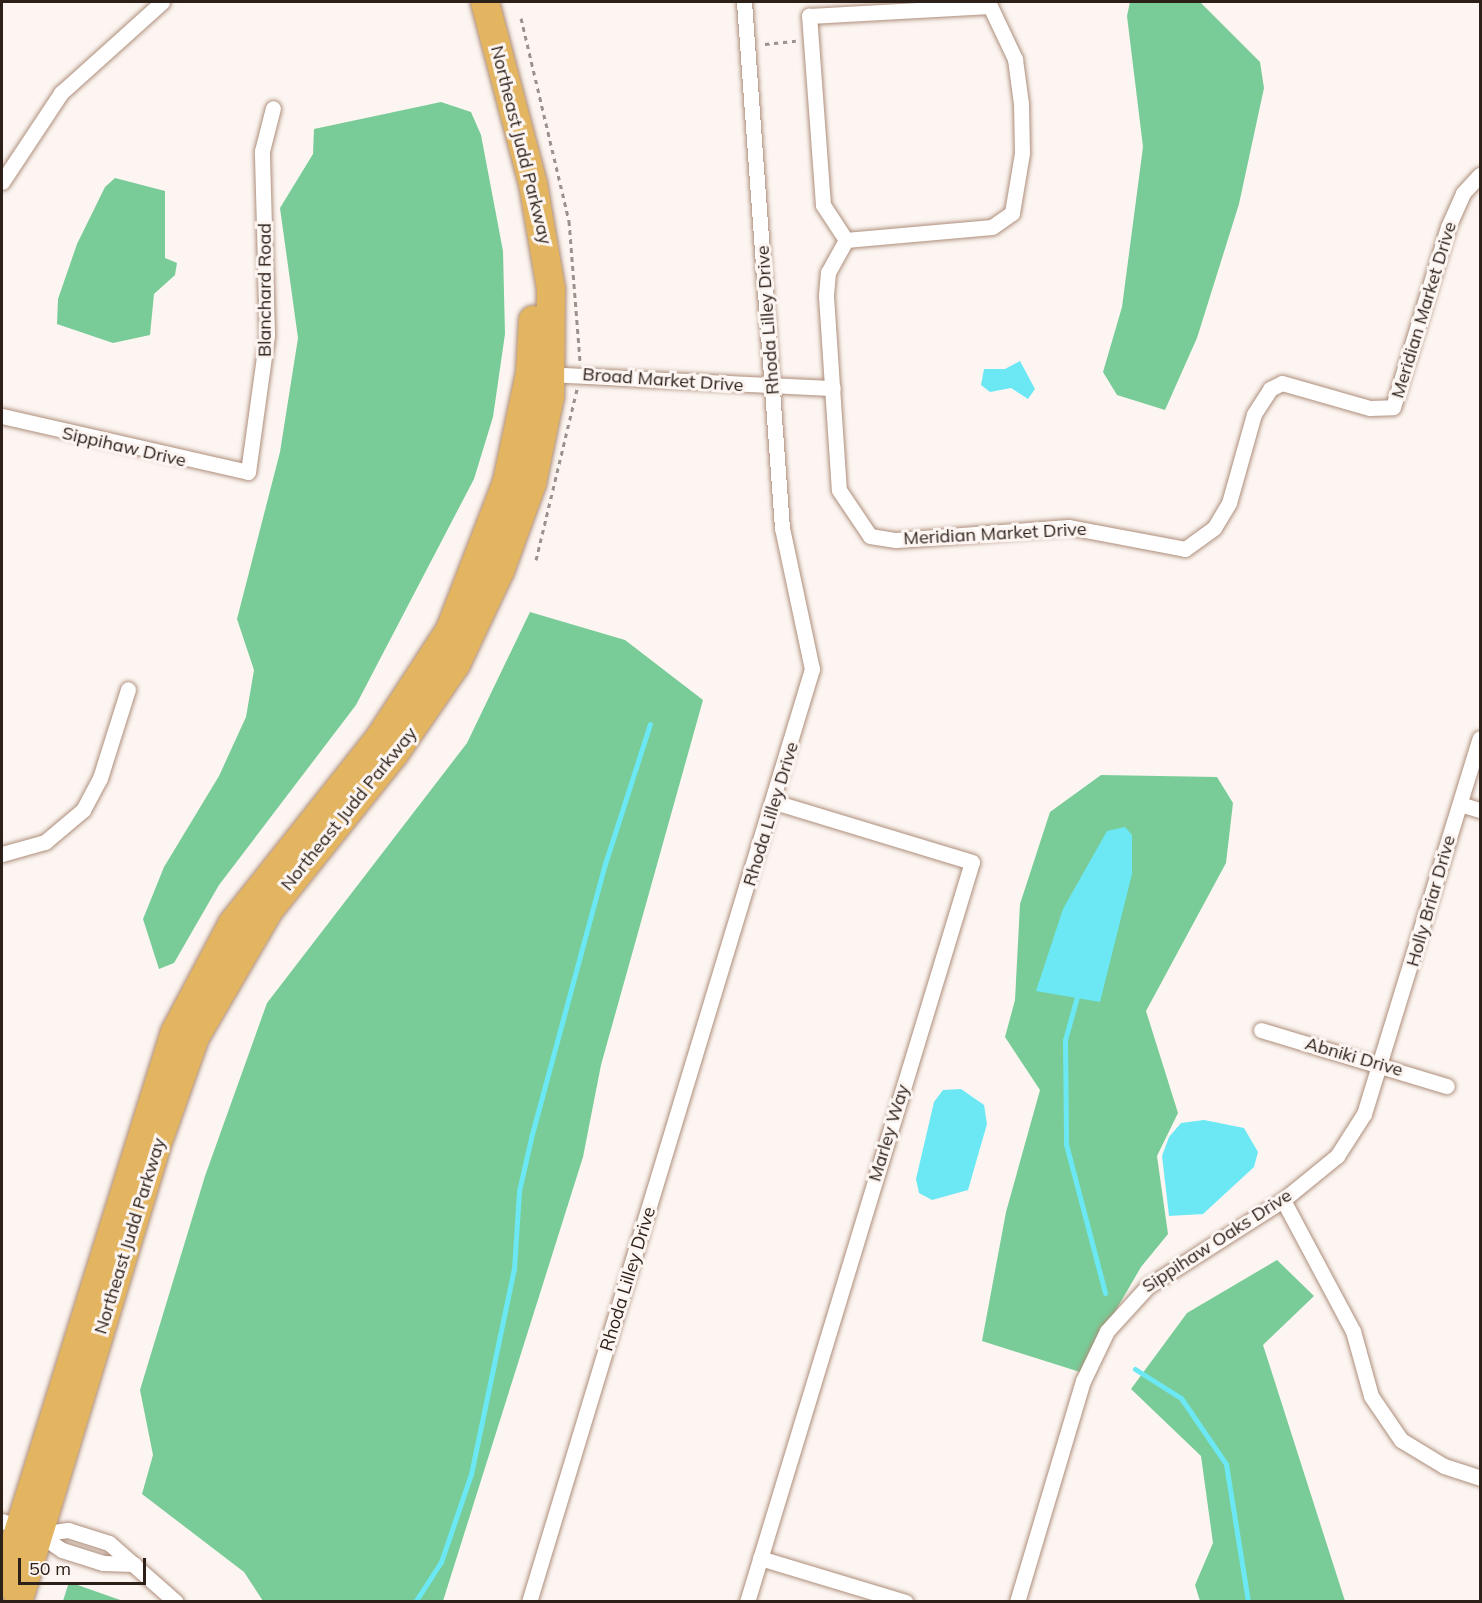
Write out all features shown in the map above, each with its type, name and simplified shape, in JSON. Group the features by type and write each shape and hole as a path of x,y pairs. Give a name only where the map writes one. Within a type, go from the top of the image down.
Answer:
{"highway":[{"name":"Northeast Judd Parkway","path":"470,2 524,227 540,374"},
{"name":"Northeast Judd Parkway","path":"2,1584 20,1527 195,1037 269,910 401,745 456,664 500,572 532,483 540,374 545,238 485,2"},
{"name":"Northeast Judd Parkway","path":"18,1602 20,1527"}],"street":[{"path":"2,182 61,93 162,2"},
{"name":"Rhoda Lilley Drive","path":"529,1602 774,802 812,669 782,528 744,2"},
{"path":"990,6 1014,59 1021,104 1022,153 1012,213 992,227 846,240 823,205 809,16 990,6"},
{"name":"Blanchard Road","path":"248,472 267,334 262,151 273,108"},
{"name":"Meridian Market Drive","path":"846,240 828,272 826,296 838,490 870,536 896,540 1069,527 1185,549 1214,528 1228,503 1254,414 1270,389 1282,383 1370,408 1393,407 1448,227 1463,193 1480,175"},
{"name":"Broad Market Drive","path":"540,374 832,388"},
{"name":"Sippihaw Drive","path":"2,416 248,472"},
{"path":"2,854 45,842 83,810 100,778 128,689"},
{"name":"Holly Briar Drive","path":"1383,1065 1480,738"},
{"name":"Marley Way","path":"747,1602 972,862 774,802"},
{"path":"1460,804 1480,810"},
{"name":"Abniki Drive","path":"1260,1030 1447,1086"},
{"name":"Sippihaw Oaks Drive","path":"1017,1602 1083,1382 1107,1331 1148,1286 1283,1200 1337,1156 1364,1114 1383,1065"},
{"path":"1283,1200 1353,1331 1371,1396 1401,1440 1444,1466 1480,1479"},
{"path":"20,1527 62,1550 103,1563 134,1564"},
{"path":"20,1527 68,1530 109,1543 176,1602"},
{"path":"760,1558 906,1602"}],"path":[{"path":"765,44 800,41"},
{"path":"536,560 575,402"}],"green space":[{"path":"1130,2 1200,2 1260,62 1264,88 1239,204 1197,338 1165,410 1117,395 1103,372 1122,307 1143,147 1127,16"},
{"path":"441,102 471,112 481,135 503,251 505,334 493,417 474,479 356,705 219,885 174,963 159,969 143,919 164,867 219,776 246,717 254,670 237,619 280,452 298,338 280,208 313,154 314,129"},
{"path":"115,178 165,191 165,258 177,263 175,275 154,294 150,335 113,343 57,324 58,299 77,244 105,187"},
{"path":"530,612 625,640 703,700 601,1065 583,1157 443,1601 263,1601 244,1572 142,1494 153,1455 140,1390 205,1176 267,1003 467,743"},
{"path":"1101,775 1217,777 1233,803 1226,863 1146,1011 1178,1113 1157,1156 1168,1234 1141,1267 1080,1372 982,1341 1006,1212 1040,1090 1005,1037 1015,1000 1020,904 1050,812"},
{"path":"1277,1260 1314,1296 1263,1345 1345,1601 1200,1601 1195,1585 1213,1543 1201,1456 1131,1389 1187,1313"},
{"path":"69,1582 123,1601 63,1601"}],"water":[{"path":"1020,361 1035,389 1028,399 1011,388 990,392 981,385 984,369 1005,369"},
{"path":"1125,827 1132,835 1132,874 1100,1002 1036,991 1063,909 1107,831"},
{"path":"961,1089 984,1105 987,1124 968,1190 932,1200 919,1193 916,1179 934,1102 943,1090"},
{"path":"1204,1120 1244,1128 1258,1152 1254,1167 1203,1214 1169,1216 1162,1156 1169,1137 1181,1123"}],"waterway":[{"path":"415,1602 441,1562 471,1474 514,1269 519,1191 532,1134 605,864 650,724"},
{"path":"1078,993 1065,1040 1066,1144 1105,1293"},
{"path":"1135,1369 1181,1398 1226,1464 1248,1602"}]}
